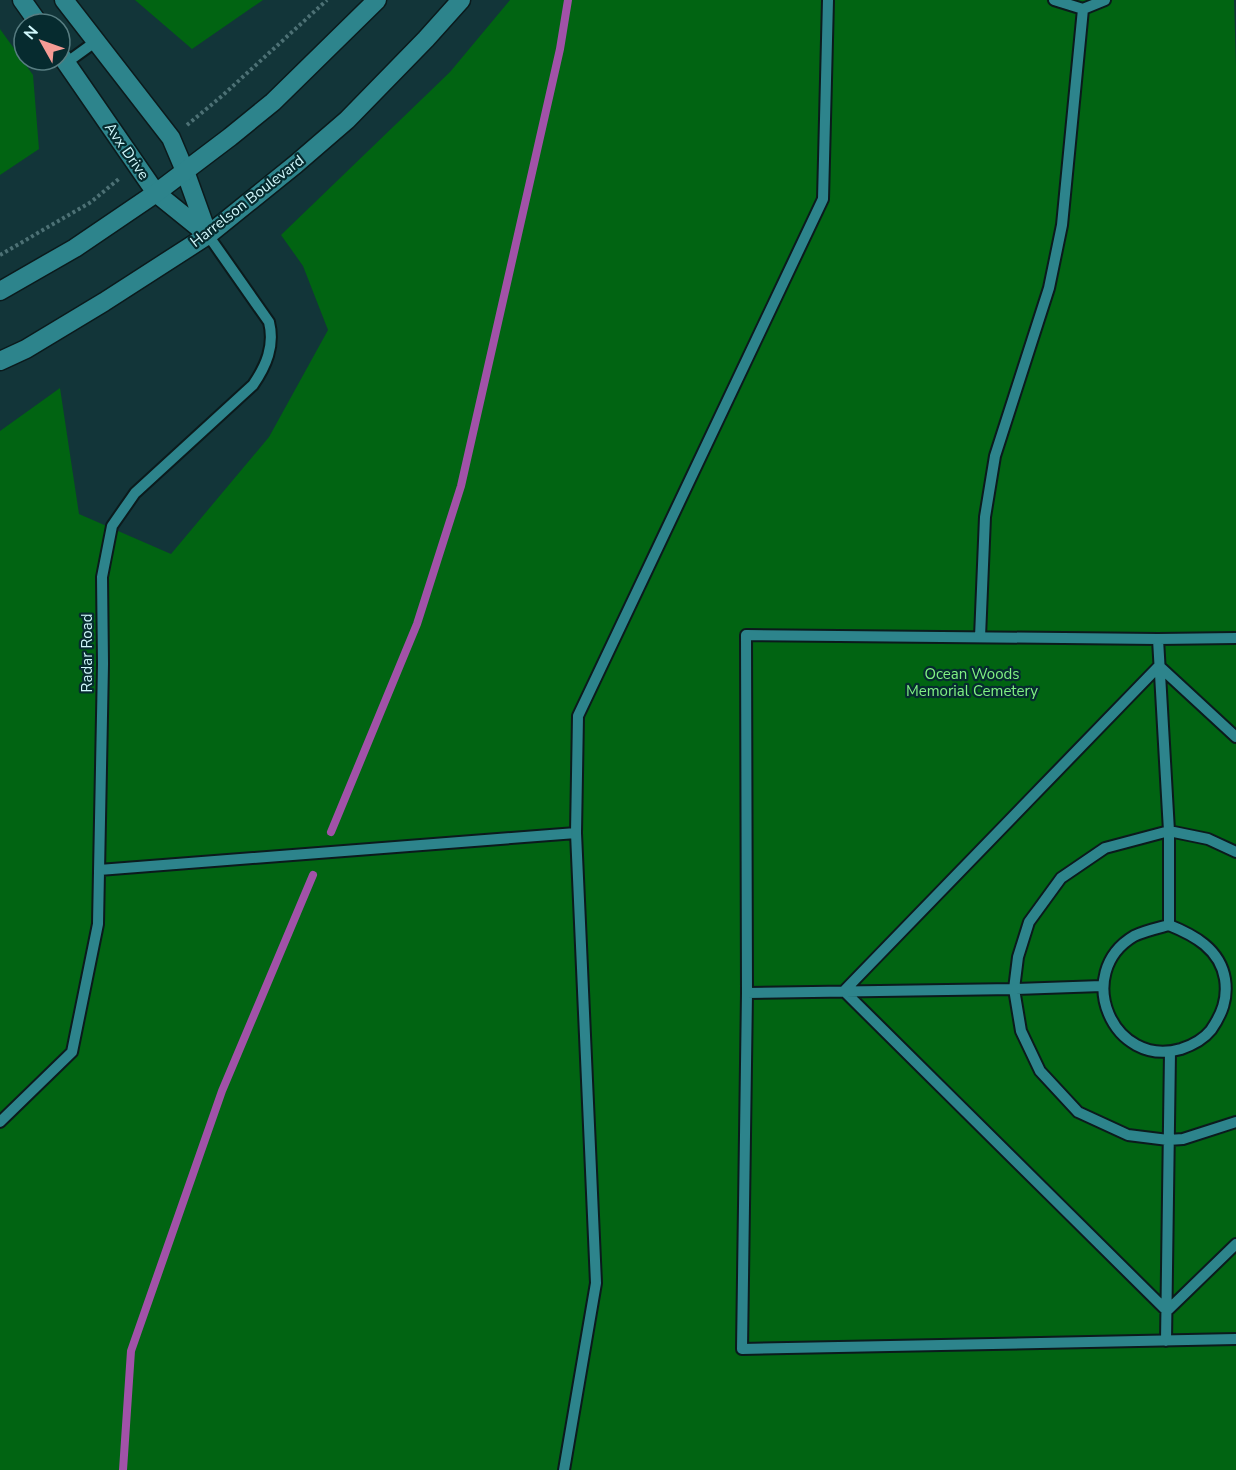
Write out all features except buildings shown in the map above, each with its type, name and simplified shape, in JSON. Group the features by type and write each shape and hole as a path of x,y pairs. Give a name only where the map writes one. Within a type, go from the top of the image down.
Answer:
{"main road":[{"path":"64,0 171,138 208,235"},
{"path":"0,291 75,248 185,171 273,102 377,0"},
{"name":"Harrelson Boulevard","path":"0,361 26,349 104,302 208,235 347,120 461,0"},
{"name":"Avx Drive","path":"72,72 156,193 208,235"}],"lane":[{"path":"564,1470 596,1283 576,833 578,716 823,199 828,0"},
{"path":"1054,0 1083,9 1105,0"},
{"path":"980,637 985,517 990,486 995,456 1049,288 1062,225 1083,9"},
{"path":"72,54 95,42"},
{"name":"Radar Road","path":"0,1122 72,1052 98,924 104,663 102,576 112,526 135,493 253,385 261,374 271,348 272,334 269,322 208,235"},
{"path":"1236,638 746,634 747,993 742,1349 1236,1339"},
{"path":"1158,639 1169,831 1169,925"},
{"path":"1159,666 1236,737"},
{"path":"844,991 1159,666"},
{"path":"1236,852 1208,839 1169,831 1105,848 1061,878 1029,922 1018,957 1014,989 1021,1031 1040,1071 1078,1112 1128,1135 1168,1140 1183,1139 1236,1122"},
{"path":"99,870 576,833"},
{"path":"1169,925 1190,933 1210,948 1231,985 1219,1019 1206,1036 1191,1046 1170,1052 1157,1052 1141,1047 1124,1037 1108,1016 1102,986 1110,961 1117,951 1135,936 1169,925"},
{"path":"747,993 1102,986"},
{"path":"844,991 1167,1311"},
{"path":"1166,1341 1170,1052"},
{"path":"1167,1311 1236,1244"}],"green space":[{"path":"135,0 263,0 192,49"},
{"name":"Ocean Woods Memorial Cemetery","path":"510,0 1234,0 1236,66 1236,1470 0,1470 0,431 60,388 79,514 171,554 269,437 328,330 303,266 281,235 450,72"},
{"path":"0,29 12,46 12,72 31,72 33,75 39,149 0,175"}],"waterway":[{"path":"331,832 417,624 461,486 560,49 568,0"},
{"path":"123,1470 131,1351 222,1091 313,875"}]}
